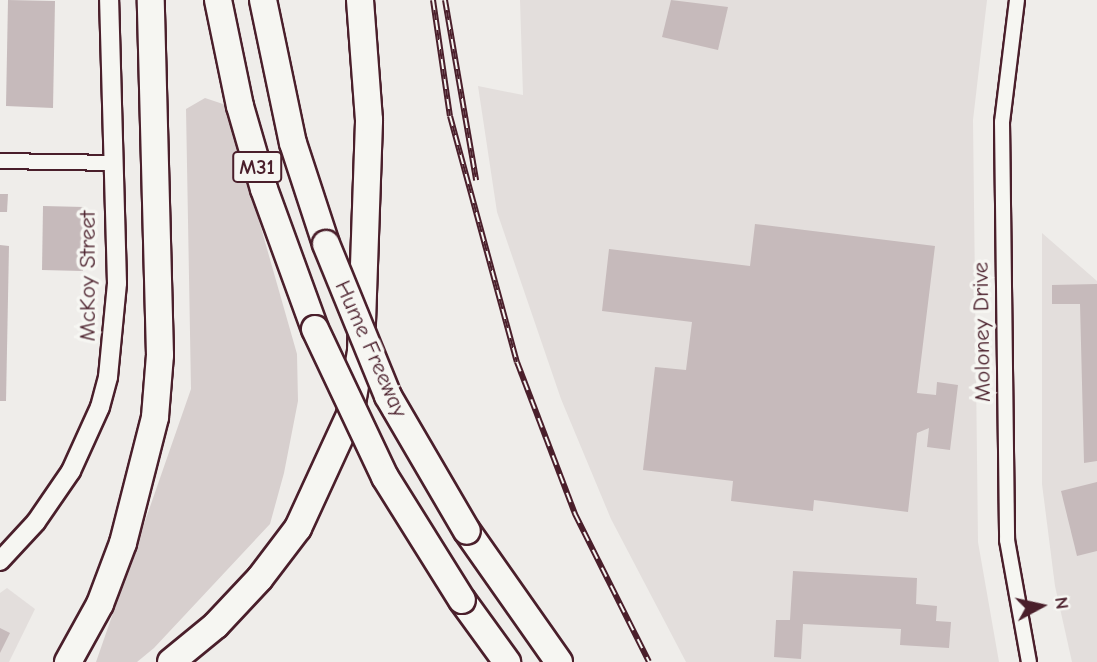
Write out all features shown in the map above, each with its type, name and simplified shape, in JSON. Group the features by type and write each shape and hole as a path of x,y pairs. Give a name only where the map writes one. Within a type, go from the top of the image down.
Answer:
{"highway":[{"path":"68,662 100,604 123,543 155,417 160,355 150,0"},
{"name":"Hume Freeway","path":"218,0 240,106 260,178 315,329 385,477 462,600 507,662"},
{"name":"Hume Freeway","path":"263,0 293,143 326,244 388,396 467,531 559,662"},
{"path":"171,662 234,607 298,528 350,415 361,351 369,120 360,0"}],"street":[{"name":"McKoy Street","path":"0,561 28,533 62,486 100,407 113,348 116,304 109,0"},
{"name":"Moloney Drive","path":"1017,0 1002,122 1007,540 1029,662"},
{"path":"0,161 111,163"}],"shaded area":[{"path":"520,0 987,0 973,120 978,542 999,662 686,662 611,519 561,399 497,212 478,86 523,95"},
{"path":"205,98 226,105 297,354 298,401 284,473 270,524 154,648 137,662 96,662 191,389 186,109"},
{"path":"1042,233 1097,281 1097,662 1072,662 1055,586 1042,484"},
{"path":"7,588 35,609 9,662 0,662 0,593"}],"building":[{"path":"8,0 55,1 53,108 6,106"},
{"path":"671,0 728,7 718,50 662,37"},
{"path":"0,194 8,194 7,212 0,212"},
{"path":"43,206 84,207 83,271 42,270"},
{"path":"755,224 935,246 917,393 936,395 937,382 958,385 950,450 927,447 929,428 917,433 908,512 814,500 813,511 731,501 733,481 643,470 655,367 686,370 692,322 602,311 609,249 750,266"},
{"path":"0,245 9,246 6,401 0,401"},
{"path":"1097,284 1097,461 1084,463 1080,304 1052,304 1052,285"},
{"path":"1097,482 1097,551 1077,556 1061,491"},
{"path":"793,571 917,578 916,604 937,606 936,621 951,622 949,648 900,645 901,629 803,624 801,659 774,657 776,620 790,620"},
{"path":"0,628 10,633 0,653"}],"railway":[{"path":"433,0 450,116 517,362 575,514 649,662"},
{"path":"445,0 476,180"}]}
